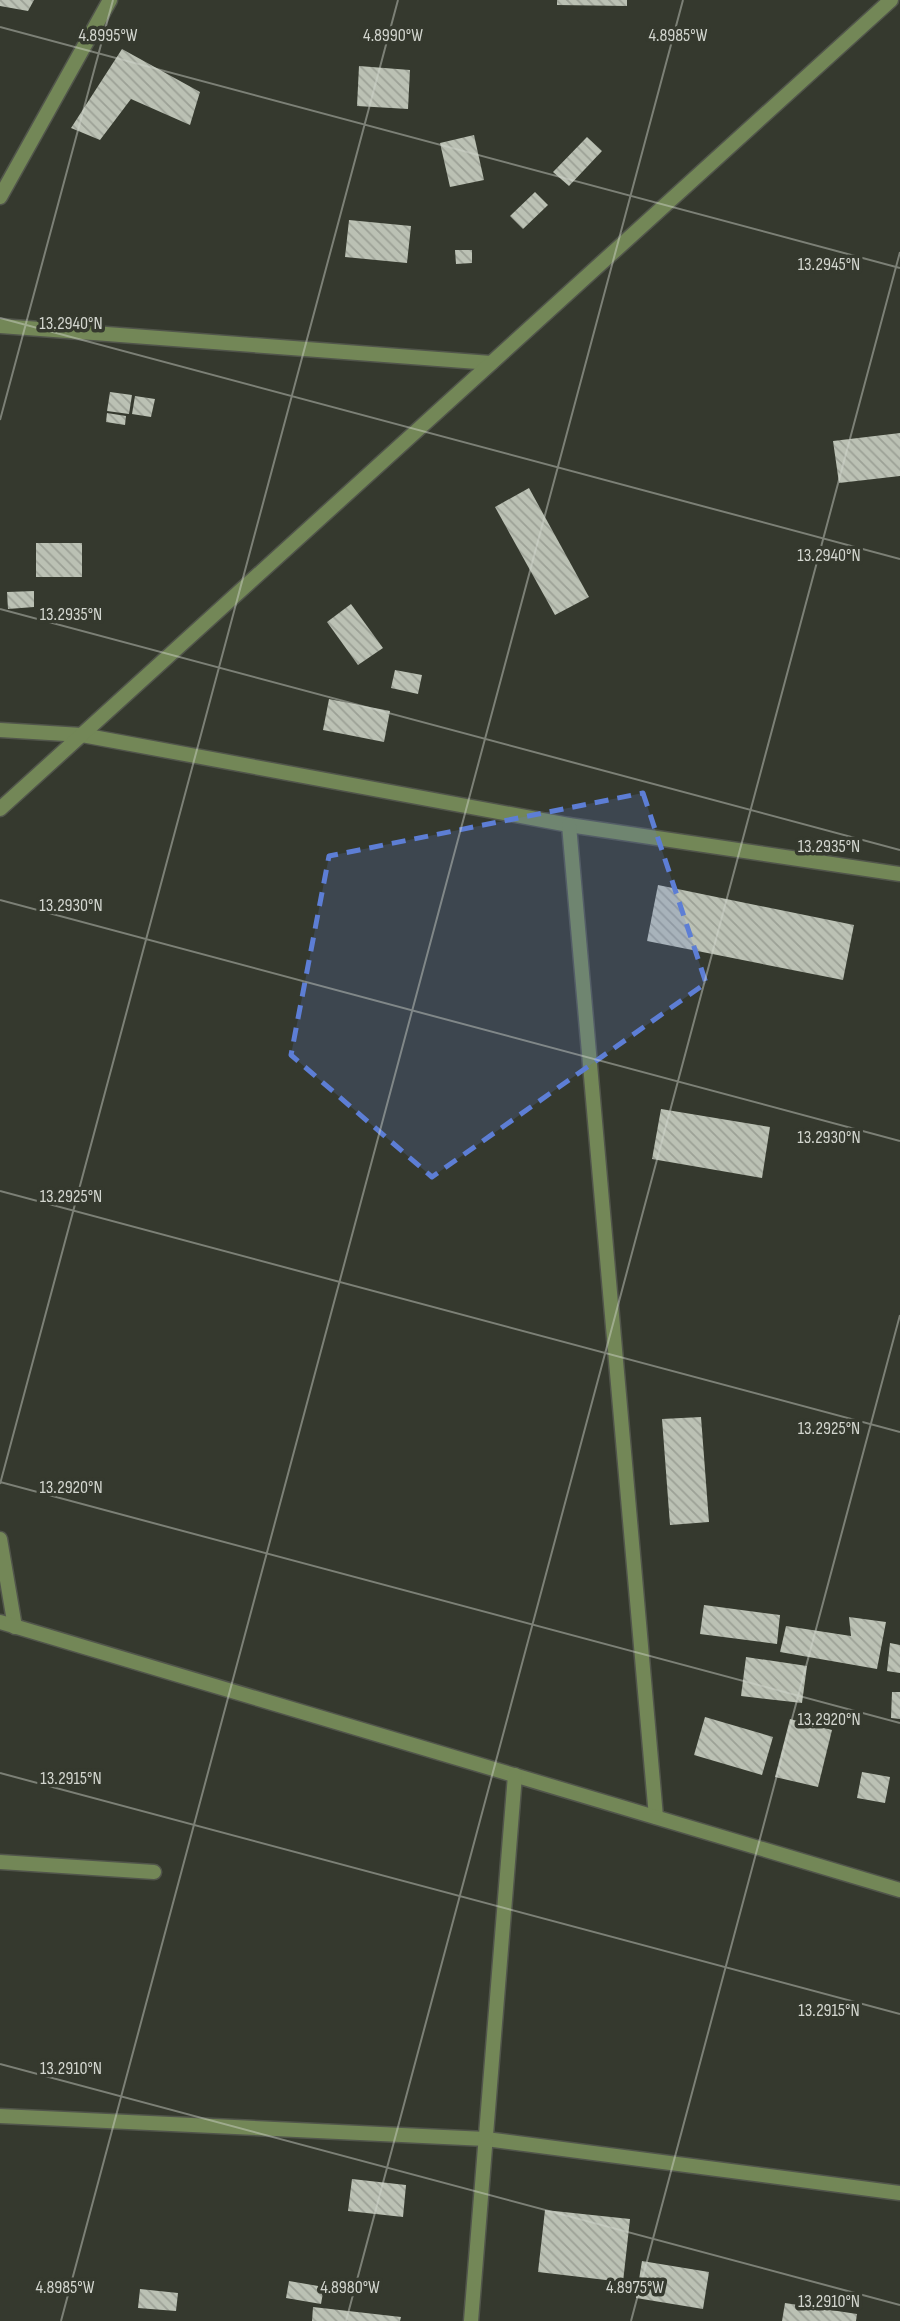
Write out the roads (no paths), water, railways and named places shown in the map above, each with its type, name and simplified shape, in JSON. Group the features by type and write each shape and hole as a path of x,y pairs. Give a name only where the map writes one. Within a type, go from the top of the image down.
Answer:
{"street":[{"path":"0,197 110,0"},
{"path":"0,809 891,0"},
{"path":"0,326 491,363"},
{"path":"0,730 82,735 569,824 900,874"},
{"path":"569,824 656,1817"},
{"path":"0,1539 15,1627"},
{"path":"0,1622 900,1890"},
{"path":"471,2321 515,1775"},
{"path":"0,1862 153,1872"},
{"path":"0,2116 486,2139 900,2193"}]}
